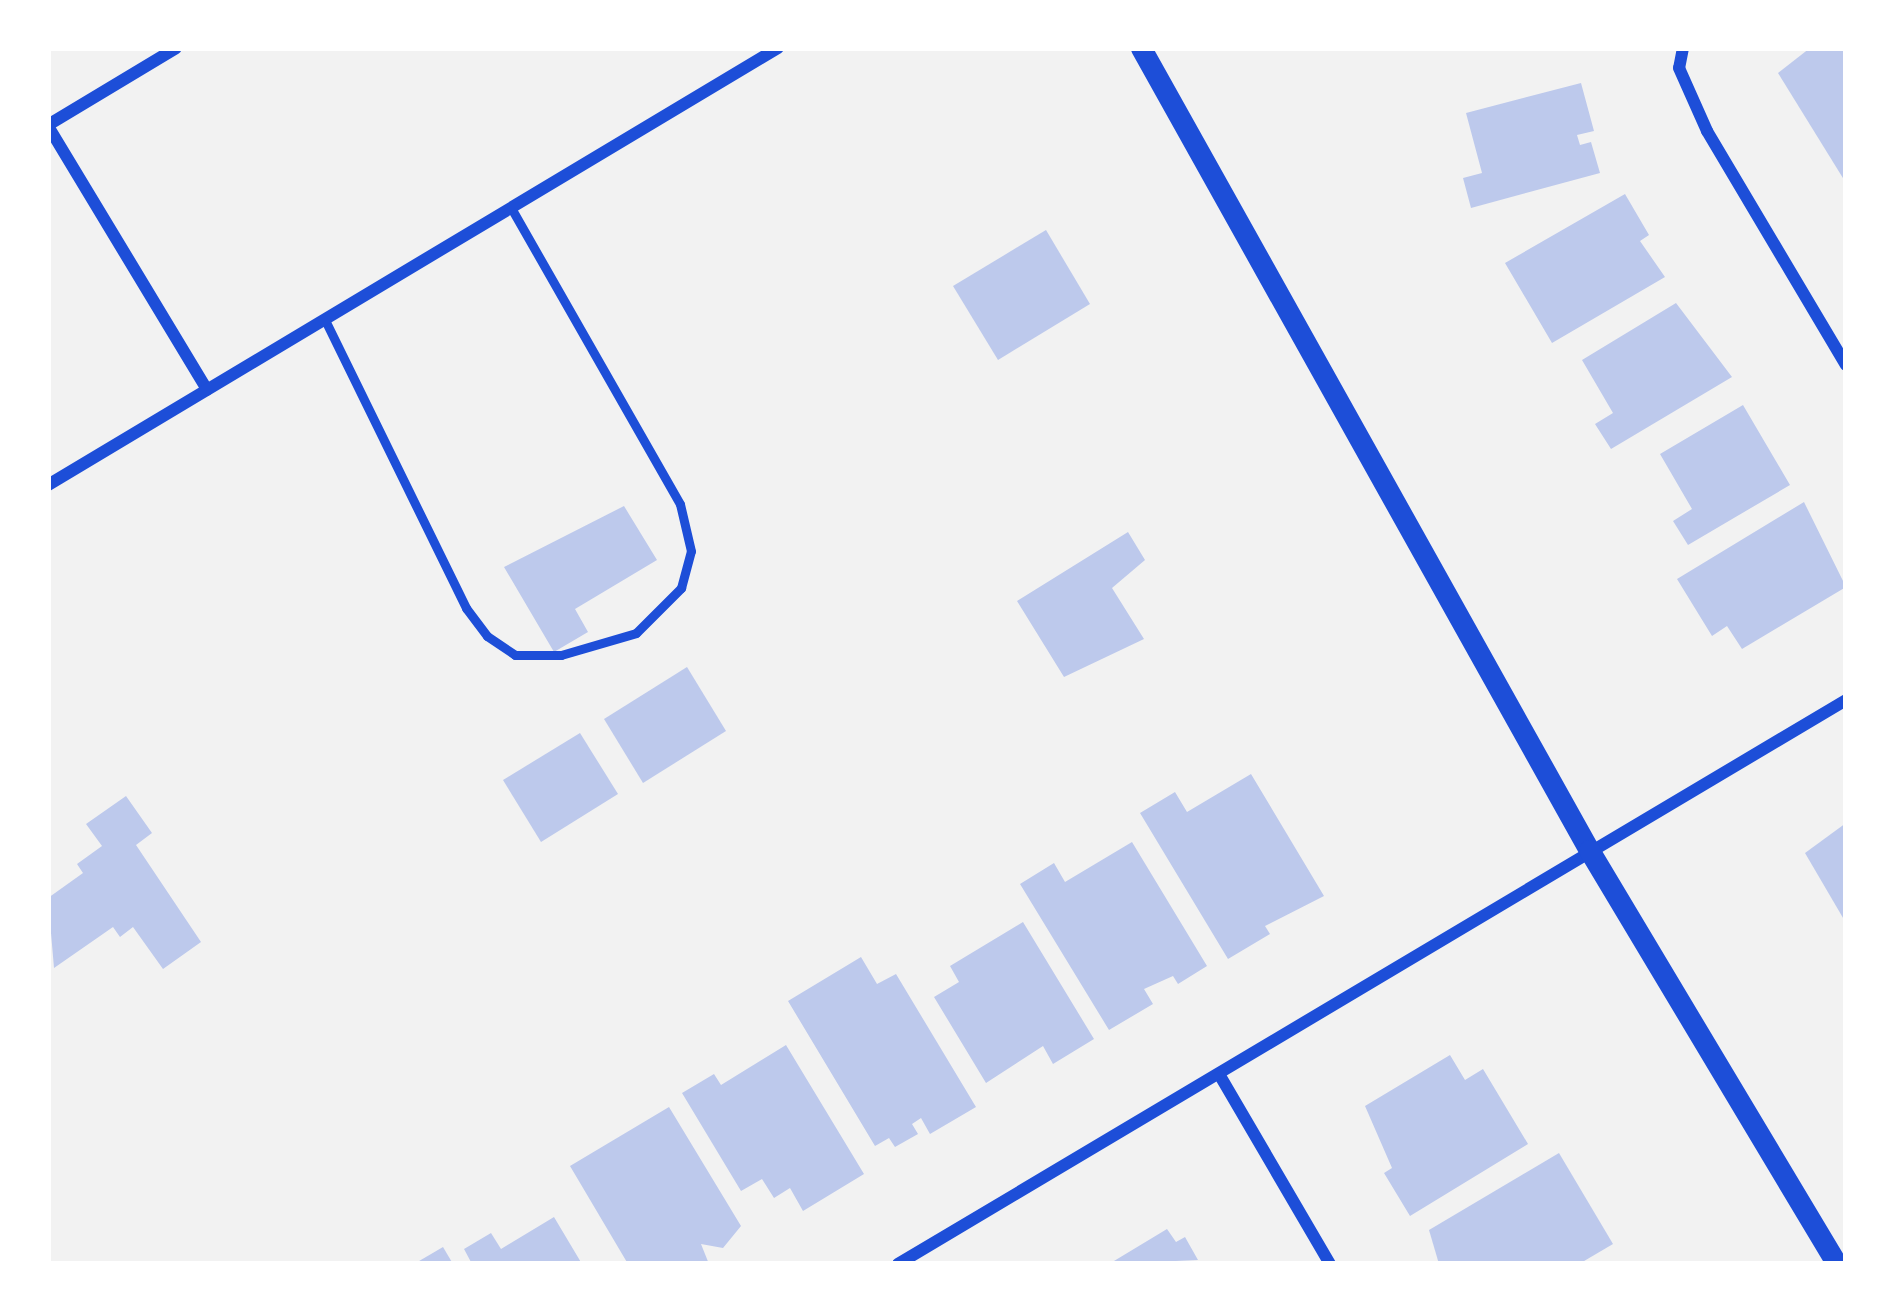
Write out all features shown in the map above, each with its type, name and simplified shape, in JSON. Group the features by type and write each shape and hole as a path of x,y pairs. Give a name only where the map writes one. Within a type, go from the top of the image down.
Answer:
{"street":[{"path":"176,48 48,125 207,390"},
{"path":"48,485 778,48"},
{"path":"1141,48 1588,850 1837,1264"},
{"path":"1683,48 1679,68 1708,131 1846,365"},
{"path":"898,1264 1846,700"},
{"path":"1219,1074 1330,1264"}],"lane":[{"path":"325,320 466,608 487,636 515,655 562,655 636,633 681,588 691,551 680,504 511,208"}],"building":[{"path":"1810,48 1846,48 1846,183 1778,73"},
{"path":"1581,83 1594,131 1577,135 1580,145 1591,142 1600,173 1471,208 1463,178 1482,173 1466,113"},
{"path":"1625,194 1649,235 1640,241 1665,277 1552,343 1505,263"},
{"path":"1046,230 1090,304 998,360 953,286"},
{"path":"1676,303 1732,377 1611,449 1595,424 1613,413 1582,360"},
{"path":"1743,405 1790,485 1688,545 1673,521 1692,509 1660,454"},
{"path":"1804,502 1846,587 1742,649 1727,626 1712,636 1677,579"},
{"path":"624,506 657,560 575,609 588,632 554,652 504,567"},
{"path":"1128,532 1145,560 1112,588 1144,639 1064,677 1017,601"},
{"path":"687,667 726,731 643,783 604,719"},
{"path":"580,733 618,794 541,842 503,780"},
{"path":"1251,774 1324,896 1265,926 1270,934 1228,959 1140,813 1175,792 1187,812"},
{"path":"126,796 152,833 136,845 201,942 163,969 133,927 120,937 113,927 54,968 48,898 83,873 77,864 102,846 86,824"},
{"path":"1846,823 1846,923 1805,853"},
{"path":"1132,842 1207,966 1178,984 1173,976 1144,989 1153,1004 1109,1030 1020,884 1054,863 1065,882"},
{"path":"1023,922 1094,1039 1053,1064 1043,1046 986,1083 934,997 959,982 950,966"},
{"path":"861,957 877,984 896,974 976,1107 930,1134 921,1118 912,1124 918,1134 895,1147 889,1138 875,1146 788,1001"},
{"path":"786,1045 864,1174 803,1211 790,1188 774,1198 762,1179 741,1191 682,1093 714,1074 721,1085"},
{"path":"1450,1055 1465,1080 1483,1069 1528,1144 1410,1216 1384,1173 1392,1168 1365,1106"},
{"path":"669,1107 741,1226 723,1248 701,1244 709,1264 628,1264 570,1166"},
{"path":"1559,1153 1613,1244 1579,1264 1439,1264 1429,1230"},
{"path":"554,1217 582,1264 472,1264 464,1249 491,1233 501,1249"},
{"path":"1167,1229 1176,1242 1185,1237 1198,1260 1109,1264"},
{"path":"443,1247 453,1264 414,1264"}]}
